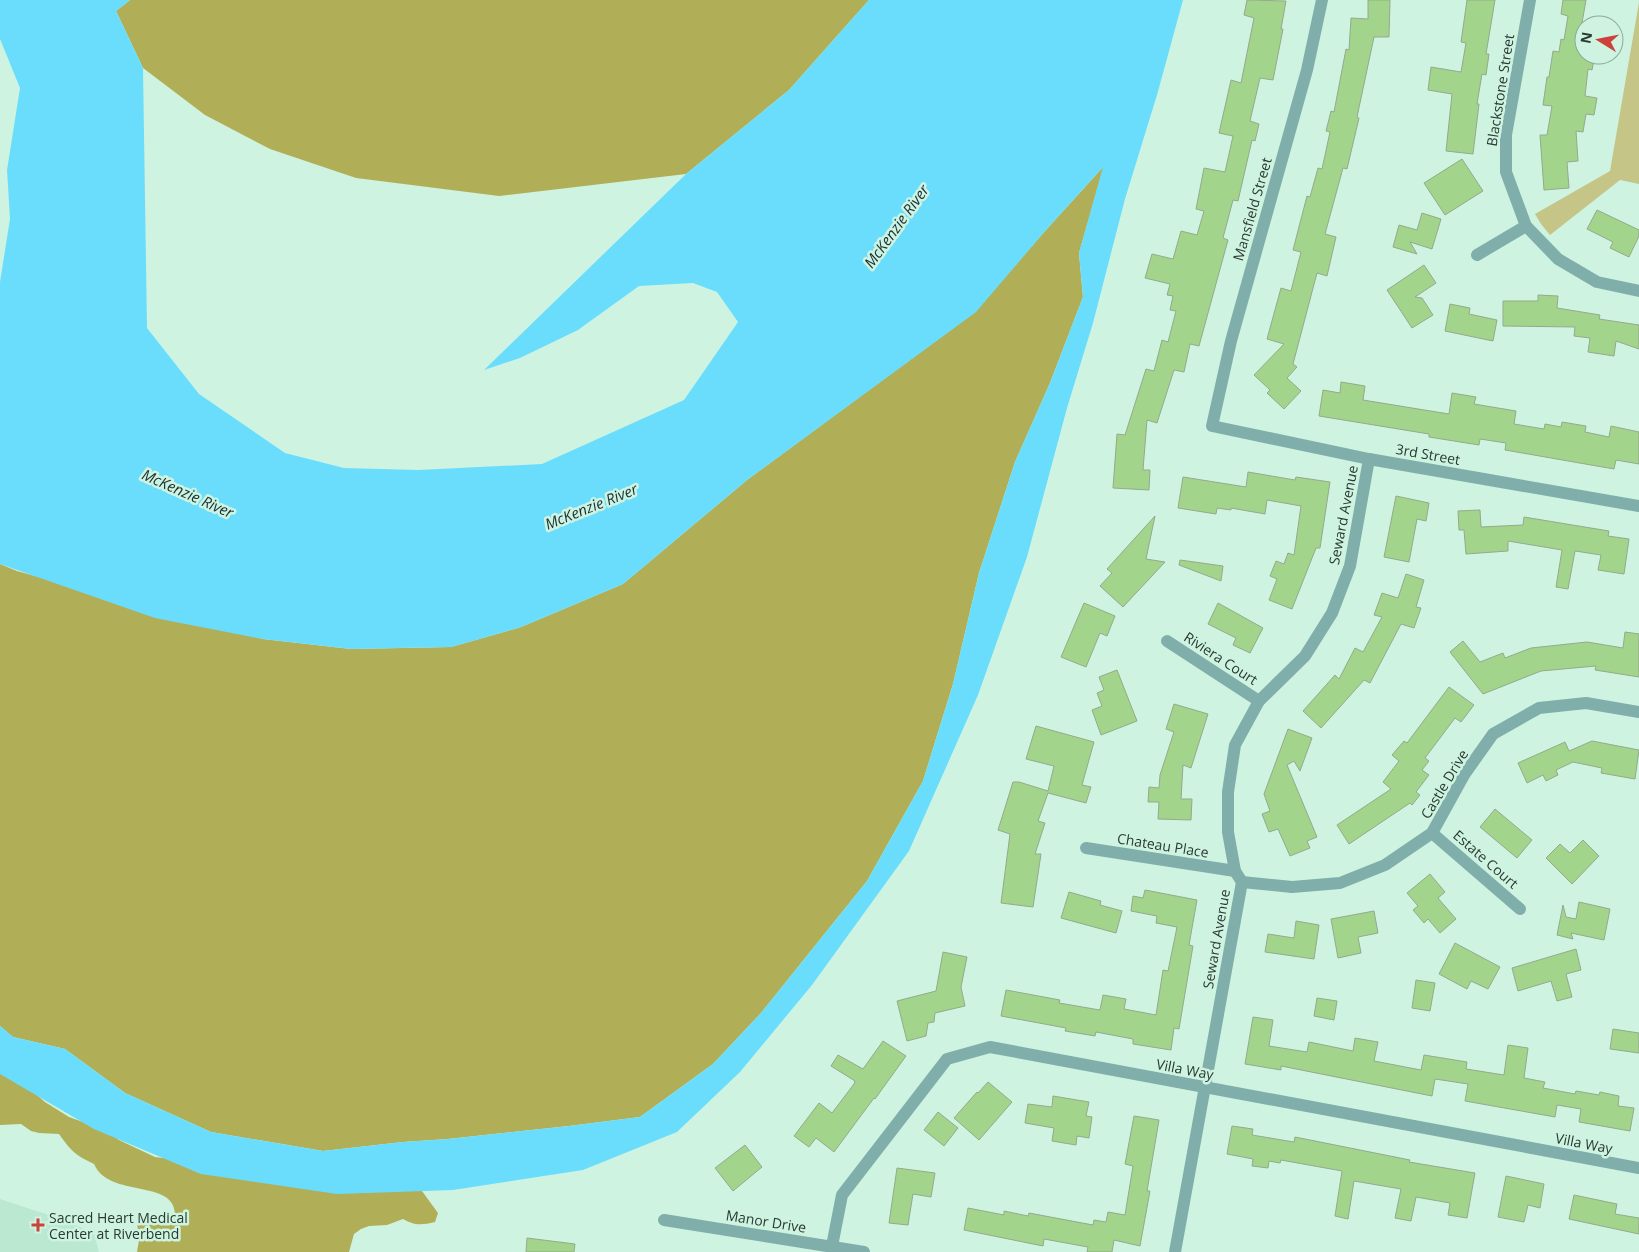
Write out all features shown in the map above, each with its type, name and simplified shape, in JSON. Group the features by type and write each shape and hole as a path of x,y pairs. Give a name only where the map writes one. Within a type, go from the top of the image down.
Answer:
{"street":[{"name":"Mansfield Street","path":"1212,426 1231,341 1307,70 1322,0"},
{"name":"Blackstone Street","path":"1530,0 1506,136 1506,172 1526,226 1558,259 1597,282 1639,291"},
{"path":"1477,255 1526,226"},
{"name":"3rd Street","path":"1212,426 1369,459 1639,506"},
{"name":"Seward Avenue","path":"1175,1252 1238,877 1228,832 1228,792 1236,745 1258,701 1305,656 1332,613 1350,566 1369,459"},
{"name":"Riviera Court","path":"1168,641 1258,701"},
{"name":"Castle Drive","path":"1238,877 1292,887 1340,883 1385,865 1432,833 1464,775 1493,734 1539,708 1586,703 1639,712"},
{"name":"Estate Court","path":"1432,833 1520,909"},
{"name":"Chateau Place","path":"1086,848 1238,877"},
{"name":"Villa Way","path":"832,1246 842,1195 948,1059 990,1048 1639,1168"},
{"name":"Manor Drive","path":"664,1220 864,1252"}],"shaded area":[{"path":"130,0 869,0 789,90 686,174 499,196 356,178 270,149 205,115 143,68 116,11"},
{"path":"1639,2 1639,184 1620,180 1550,235 1535,214 1610,171"},
{"path":"1104,166 1079,253 1083,297 1050,383 1015,462 979,573 953,684 923,781 867,881 761,1013 713,1064 640,1117 323,1151 211,1132 125,1093 65,1049 13,1037 0,1026 0,564 17,571 263,639 351,649 451,647 521,627 623,584 747,480 975,312"},
{"path":"0,1071 24,1084 45,1102 69,1117 105,1130 119,1140 155,1157 422,1191 438,1213 435,1222 419,1224 403,1219 387,1225 369,1226 354,1234 349,1252 137,1252 139,1240 137,1222 142,1215 151,1214 161,1219 169,1218 175,1215 172,1204 164,1196 113,1182 102,1175 94,1164 74,1152 59,1134 31,1131 21,1124 0,1125"},
{"name":"Sacred Heart Medical Center at Riverbend","path":"0,1199 58,1218 94,1233 99,1252 0,1252"}],"water":[{"name":"McKenzie River","path":"0,0 130,0 116,11 143,68 147,328 199,394 285,453 344,468 418,470 542,464 684,400 738,322 717,292 693,283 639,286 578,330 520,358 484,370 686,174 789,90 869,0 1183,0 1157,95 1125,199 1093,323 1067,408 1027,557 978,695 909,851 812,985 740,1072 677,1132 583,1170 453,1190 337,1194 201,1174 94,1129 0,1074 0,1026 13,1037 65,1049 125,1093 211,1132 323,1151 640,1117 713,1064 761,1013 867,881 923,781 953,684 979,573 1015,462 1050,383 1083,297 1079,253 1103,167 976,312 747,480 623,584 521,627 451,647 351,649 263,639 155,618 0,564 0,282 10,219 7,170 20,88 0,39"}],"building":[{"path":"1247,0 1286,1 1281,29 1283,29 1273,80 1260,78 1250,121 1259,124 1255,141 1252,140 1238,201 1233,200 1223,238 1228,240 1199,346 1190,344 1184,372 1174,370 1157,423 1147,420 1143,470 1150,470 1149,490 1113,488 1117,434 1125,435 1146,369 1154,371 1162,340 1168,342 1176,311 1170,310 1173,296 1167,295 1170,284 1145,278 1152,254 1173,259 1181,231 1197,235 1204,211 1196,209 1204,168 1225,172 1233,136 1219,133 1231,80 1241,83 1254,18 1244,15"},
{"path":"1368,0 1390,0 1389,37 1374,37 1357,117 1359,118 1347,169 1343,168 1325,234 1336,237 1327,276 1317,273 1293,364 1297,367 1287,378 1301,391 1284,409 1267,393 1270,390 1254,375 1284,344 1267,339 1281,288 1291,291 1301,252 1293,250 1307,196 1310,197 1318,168 1322,169 1330,132 1326,131 1331,111 1334,112 1346,49 1349,50 1351,18 1368,19"},
{"path":"1467,0 1495,0 1486,54 1489,54 1486,75 1482,74 1477,104 1479,104 1473,154 1446,151 1452,94 1428,90 1431,67 1461,72 1466,43 1461,42"},
{"path":"1563,0 1586,0 1583,15 1574,15 1574,65 1593,65 1592,70 1588,69 1585,96 1597,98 1594,115 1586,114 1583,132 1576,131 1578,161 1567,162 1569,188 1544,190 1540,135 1547,135 1552,106 1543,105 1553,51 1559,52 1561,39 1564,40 1568,16 1561,14"},
{"path":"1462,159 1483,191 1445,215 1424,183"},
{"path":"1597,210 1639,230 1639,236 1629,257 1610,248 1613,242 1587,229"},
{"path":"1422,213 1441,219 1432,249 1410,242 1417,254 1393,247 1399,225 1417,230"},
{"path":"1424,265 1436,283 1415,297 1422,298 1433,315 1412,328 1387,290"},
{"path":"1538,295 1558,296 1557,308 1600,315 1599,319 1639,325 1639,349 1616,341 1614,356 1588,352 1590,338 1574,336 1575,327 1503,326 1503,301 1538,301"},
{"path":"1450,304 1470,308 1469,314 1497,320 1493,341 1445,331"},
{"path":"1341,382 1365,386 1363,400 1449,414 1452,393 1476,397 1474,404 1516,411 1514,424 1544,429 1545,424 1561,427 1562,422 1586,426 1585,432 1609,437 1611,426 1639,432 1639,464 1616,460 1614,469 1505,450 1506,443 1480,439 1479,445 1429,437 1429,434 1319,416 1323,390 1340,393"},
{"path":"1248,472 1295,480 1296,477 1330,482 1320,548 1316,548 1292,609 1269,600 1277,579 1270,576 1276,561 1284,564 1288,553 1294,555 1301,506 1267,500 1265,514 1231,508 1231,510 1217,508 1216,514 1178,508 1183,477 1246,487"},
{"path":"1396,496 1429,503 1426,521 1417,519 1409,562 1384,557"},
{"path":"1480,510 1481,527 1523,525 1524,517 1609,531 1608,536 1629,539 1624,574 1598,570 1601,555 1575,551 1568,589 1556,587 1562,550 1508,541 1508,551 1466,554 1464,530 1459,530 1458,511"},
{"path":"1155,516 1146,559 1165,562 1123,607 1100,586 1112,573 1107,569"},
{"path":"1180,560 1223,566 1221,581 1179,565"},
{"path":"1406,574 1424,580 1416,607 1421,608 1414,628 1401,624 1370,683 1364,680 1321,728 1303,711 1335,675 1339,679 1355,648 1363,652 1382,617 1374,615 1382,593 1398,598"},
{"path":"1084,603 1115,616 1107,636 1100,633 1086,667 1061,657"},
{"path":"1218,603 1263,628 1250,653 1233,645 1236,638 1208,624"},
{"path":"1625,632 1639,634 1639,677 1595,670 1596,666 1541,671 1483,694 1450,652 1463,641 1480,662 1503,653 1505,658 1531,648 1587,642 1623,648"},
{"path":"1117,670 1137,721 1101,735 1092,710 1102,706 1097,693 1104,690 1099,677"},
{"path":"1449,687 1474,705 1461,722 1455,718 1425,758 1429,761 1422,770 1429,775 1416,792 1420,795 1412,805 1410,803 1349,844 1337,825 1391,789 1383,782 1399,761 1392,755 1404,741 1407,743"},
{"path":"1174,704 1208,714 1191,768 1183,765 1181,799 1192,799 1191,820 1158,819 1159,802 1148,802 1149,787 1159,788 1160,775 1174,732 1166,729"},
{"path":"1036,726 1094,742 1082,785 1091,787 1086,803 1048,793 1038,821 1045,823 1035,854 1041,854 1033,907 1001,903 1010,834 998,830 1013,782 1048,791 1054,766 1026,759"},
{"path":"1288,729 1312,738 1300,771 1294,761 1287,765 1317,837 1307,841 1310,848 1290,856 1278,829 1269,832 1262,814 1270,811 1264,794"},
{"path":"1592,741 1639,750 1635,779 1601,773 1602,768 1573,762 1556,770 1558,775 1546,781 1543,775 1527,783 1518,763 1565,742 1569,751"},
{"path":"1495,809 1532,840 1517,858 1480,827"},
{"path":"1583,840 1599,856 1572,884 1546,858 1560,844 1570,853"},
{"path":"1430,874 1445,892 1438,898 1456,919 1440,933 1428,919 1424,923 1413,910 1418,906 1407,893"},
{"path":"1145,890 1197,900 1189,945 1193,946 1179,1029 1174,1028 1171,1050 1133,1044 1133,1039 1096,1032 1095,1036 1065,1031 1066,1028 1001,1016 1006,990 1060,1000 1059,1003 1100,1010 1103,995 1126,999 1124,1009 1156,1015 1163,970 1168,971 1177,927 1156,923 1157,916 1131,911 1133,896 1143,898"},
{"path":"1069,892 1101,901 1100,905 1122,911 1116,933 1061,918"},
{"path":"1579,902 1610,909 1604,940 1571,933 1573,939 1557,935 1563,905 1566,917 1576,919"},
{"path":"1374,911 1378,933 1358,937 1361,953 1338,958 1331,919"},
{"path":"1296,921 1319,925 1314,959 1265,952 1268,934 1294,938"},
{"path":"1455,943 1500,967 1488,989 1471,981 1467,989 1439,974"},
{"path":"1576,949 1581,970 1566,974 1572,997 1557,1001 1551,981 1518,991 1512,968"},
{"path":"943,952 967,957 961,987 965,1006 935,1013 934,1022 928,1023 926,1036 907,1041 897,1001 936,991"},
{"path":"1416,980 1435,983 1430,1011 1412,1008"},
{"path":"1317,998 1337,1001 1334,1020 1314,1016"},
{"path":"1253,1017 1273,1020 1269,1046 1307,1052 1309,1042 1353,1051 1355,1038 1378,1042 1374,1061 1421,1070 1424,1055 1467,1062 1466,1069 1504,1075 1508,1045 1528,1048 1524,1078 1545,1082 1543,1088 1575,1094 1576,1091 1599,1095 1600,1092 1619,1096 1618,1106 1634,1108 1630,1131 1579,1122 1581,1109 1557,1105 1555,1117 1465,1101 1468,1084 1435,1079 1432,1096 1281,1066 1281,1070 1245,1064"},
{"path":"1613,1029 1639,1033 1639,1053 1610,1049"},
{"path":"883,1041 906,1056 834,1152 816,1138 809,1147 794,1136 819,1103 832,1113 854,1084 855,1081 831,1066 838,1055 863,1069"},
{"path":"988,1082 1012,1102 979,1140 954,1118"},
{"path":"1053,1096 1089,1102 1086,1116 1092,1117 1089,1138 1077,1136 1076,1145 1052,1141 1054,1128 1025,1123 1028,1104 1052,1107"},
{"path":"938,1112 958,1128 944,1146 924,1130"},
{"path":"1134,1116 1159,1120 1147,1191 1150,1191 1140,1246 1114,1240 1112,1252 1087,1252 1088,1247 1044,1239 1043,1246 964,1230 968,1208 1004,1215 1004,1211 1028,1216 1029,1213 1093,1225 1094,1220 1106,1222 1108,1212 1125,1215 1133,1166 1125,1164"},
{"path":"1232,1126 1253,1129 1252,1135 1294,1142 1295,1137 1410,1160 1409,1162 1475,1173 1467,1218 1448,1215 1450,1203 1416,1197 1411,1221 1395,1218 1401,1189 1354,1181 1348,1219 1335,1216 1342,1171 1281,1160 1280,1163 1269,1161 1268,1168 1252,1166 1253,1159 1227,1154"},
{"path":"745,1145 762,1167 733,1191 715,1168"},
{"path":"897,1168 935,1173 931,1197 913,1194 908,1225 889,1223"},
{"path":"1506,1176 1544,1184 1540,1208 1528,1205 1524,1222 1498,1217"},
{"path":"1574,1195 1617,1204 1615,1214 1639,1218 1639,1234 1569,1219"},
{"path":"527,1238 575,1244 574,1252 526,1252"}],"place":[{"name":"Sacred Heart Medical Center at Riverbend","path":"38,1225"}]}
